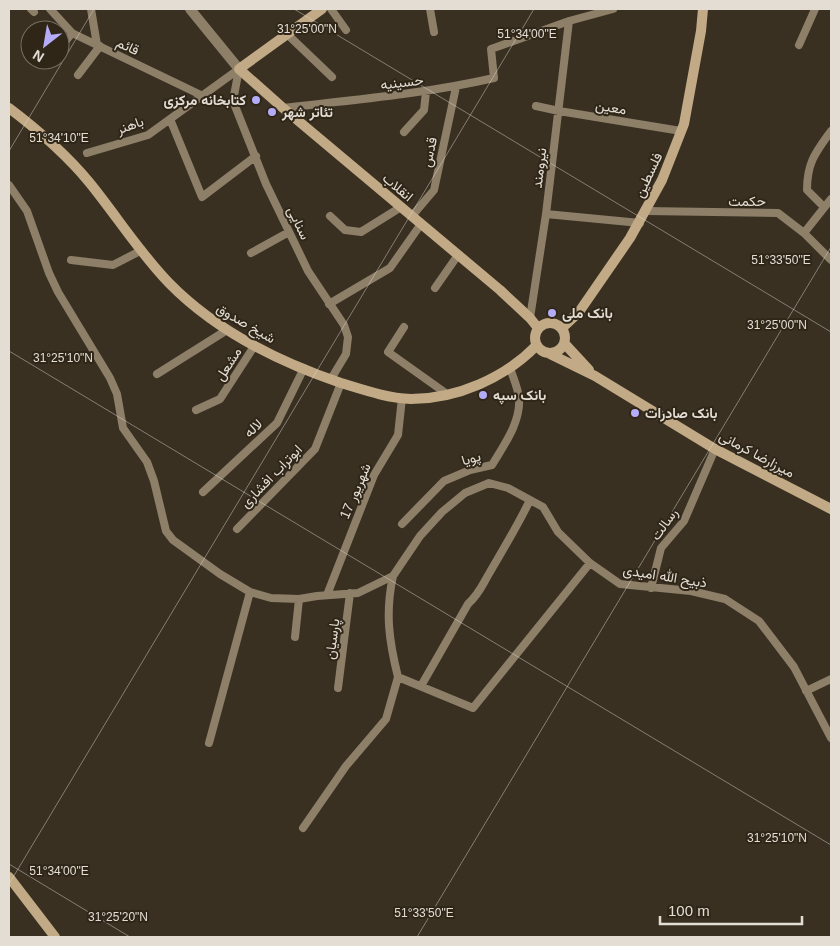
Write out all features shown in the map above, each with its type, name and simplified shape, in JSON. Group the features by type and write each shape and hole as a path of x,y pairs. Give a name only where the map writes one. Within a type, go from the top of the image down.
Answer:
{"main road":[{"path":"239,69 322,9"},
{"name":"فلسطین","path":"562,328 579,312 640,223 662,180 681,131 694,74 703,9"},
{"name":"انقلاب","path":"239,69 458,255 530,318 538,328"},
{"name":"شیخ صدوق","path":"9,108 57,147 89,182 169,283 202,312 227,330 304,368 365,391 411,399 446,394 482,384 510,368 536,345"},
{"path":"548,353 558,351 564,344 565,333 555,323 541,325 538,328 535,336 536,345 544,352 595,376"},
{"path":"564,344 595,376"},
{"name":"میرزارضا کرمانی","path":"595,376 715,449 831,509"},
{"path":"9,877 55,937"}],"street":[{"name":"قائم","path":"50,9 72,33 203,96"},
{"path":"78,75 99,46 91,9"},
{"path":"190,9 239,69"},
{"path":"331,9 346,30"},
{"path":"430,9 434,32"},
{"path":"569,20 613,9"},
{"path":"799,45 815,9"},
{"name":"حسینیه","path":"283,108 426,92 494,78 491,49 569,20"},
{"name":"نیرومند","path":"530,318 546,214 569,20"},
{"path":"288,34 332,78"},
{"name":"باهنر","path":"87,154 148,135 239,69"},
{"name":"سنایی","path":"239,69 233,101 289,232 308,271 344,325 348,337 346,354 336,381"},
{"name":"قدس","path":"412,216 434,190 456,87"},
{"path":"404,132 424,110 426,92"},
{"name":"معین","path":"536,106 681,131"},
{"path":"170,119 202,197 256,156"},
{"path":"824,207 808,190 807,179 813,155 831,131"},
{"path":"9,185 27,211 49,273 58,292 110,378 117,394 123,428 147,462 154,481 166,531 173,540 220,574 250,592 271,598 299,599 358,593 393,576"},
{"path":"804,233 831,199"},
{"path":"330,216 345,230 360,232 401,207"},
{"name":"حکمت","path":"646,211 778,214 804,233 831,260"},
{"path":"546,214 640,223"},
{"path":"329,304 390,268 421,224"},
{"path":"251,253 289,232"},
{"path":"70,260 113,265 142,250"},
{"path":"435,288 458,255"},
{"path":"404,327 388,352 446,394"},
{"path":"158,374 227,330"},
{"name":"مشعل","path":"196,410 220,399 255,345"},
{"name":"لاله","path":"202,492 277,423 304,368"},
{"name":"پویا","path":"402,524 444,481 470,470 492,464 505,445 517,418 519,398 510,368"},
{"name":"ابوتراب افشاری","path":"237,529 314,449 336,381"},
{"name":"17 شهریور","path":"327,595 374,475 398,435 402,398"},
{"name":"رسالت","path":"651,588 661,548 684,521 715,449"},
{"name":"ذبیح الله امیدی","path":"393,576 420,536 442,512 465,493 489,482 508,488 543,507 558,532 590,562 620,584 691,591 725,599 759,621 794,667 831,738"},
{"path":"421,686 468,604 479,594 530,500"},
{"path":"398,677 473,708 590,562"},
{"path":"303,828 346,766 386,719 398,677 389,644 388,598 393,576"},
{"path":"209,743 250,592"},
{"name":"پارسیان","path":"338,688 350,594"},
{"path":"295,637 299,599"},
{"path":"806,691 831,680"}],"place":[{"name":"کتابخانه مرکزی","path":"256,100"},
{"name":"تئاتر شهر","path":"272,112"},
{"name":"بانک ملی","path":"552,313"},
{"name":"بانک سپه","path":"483,395"},
{"name":"بانک صادرات","path":"635,413"}]}
